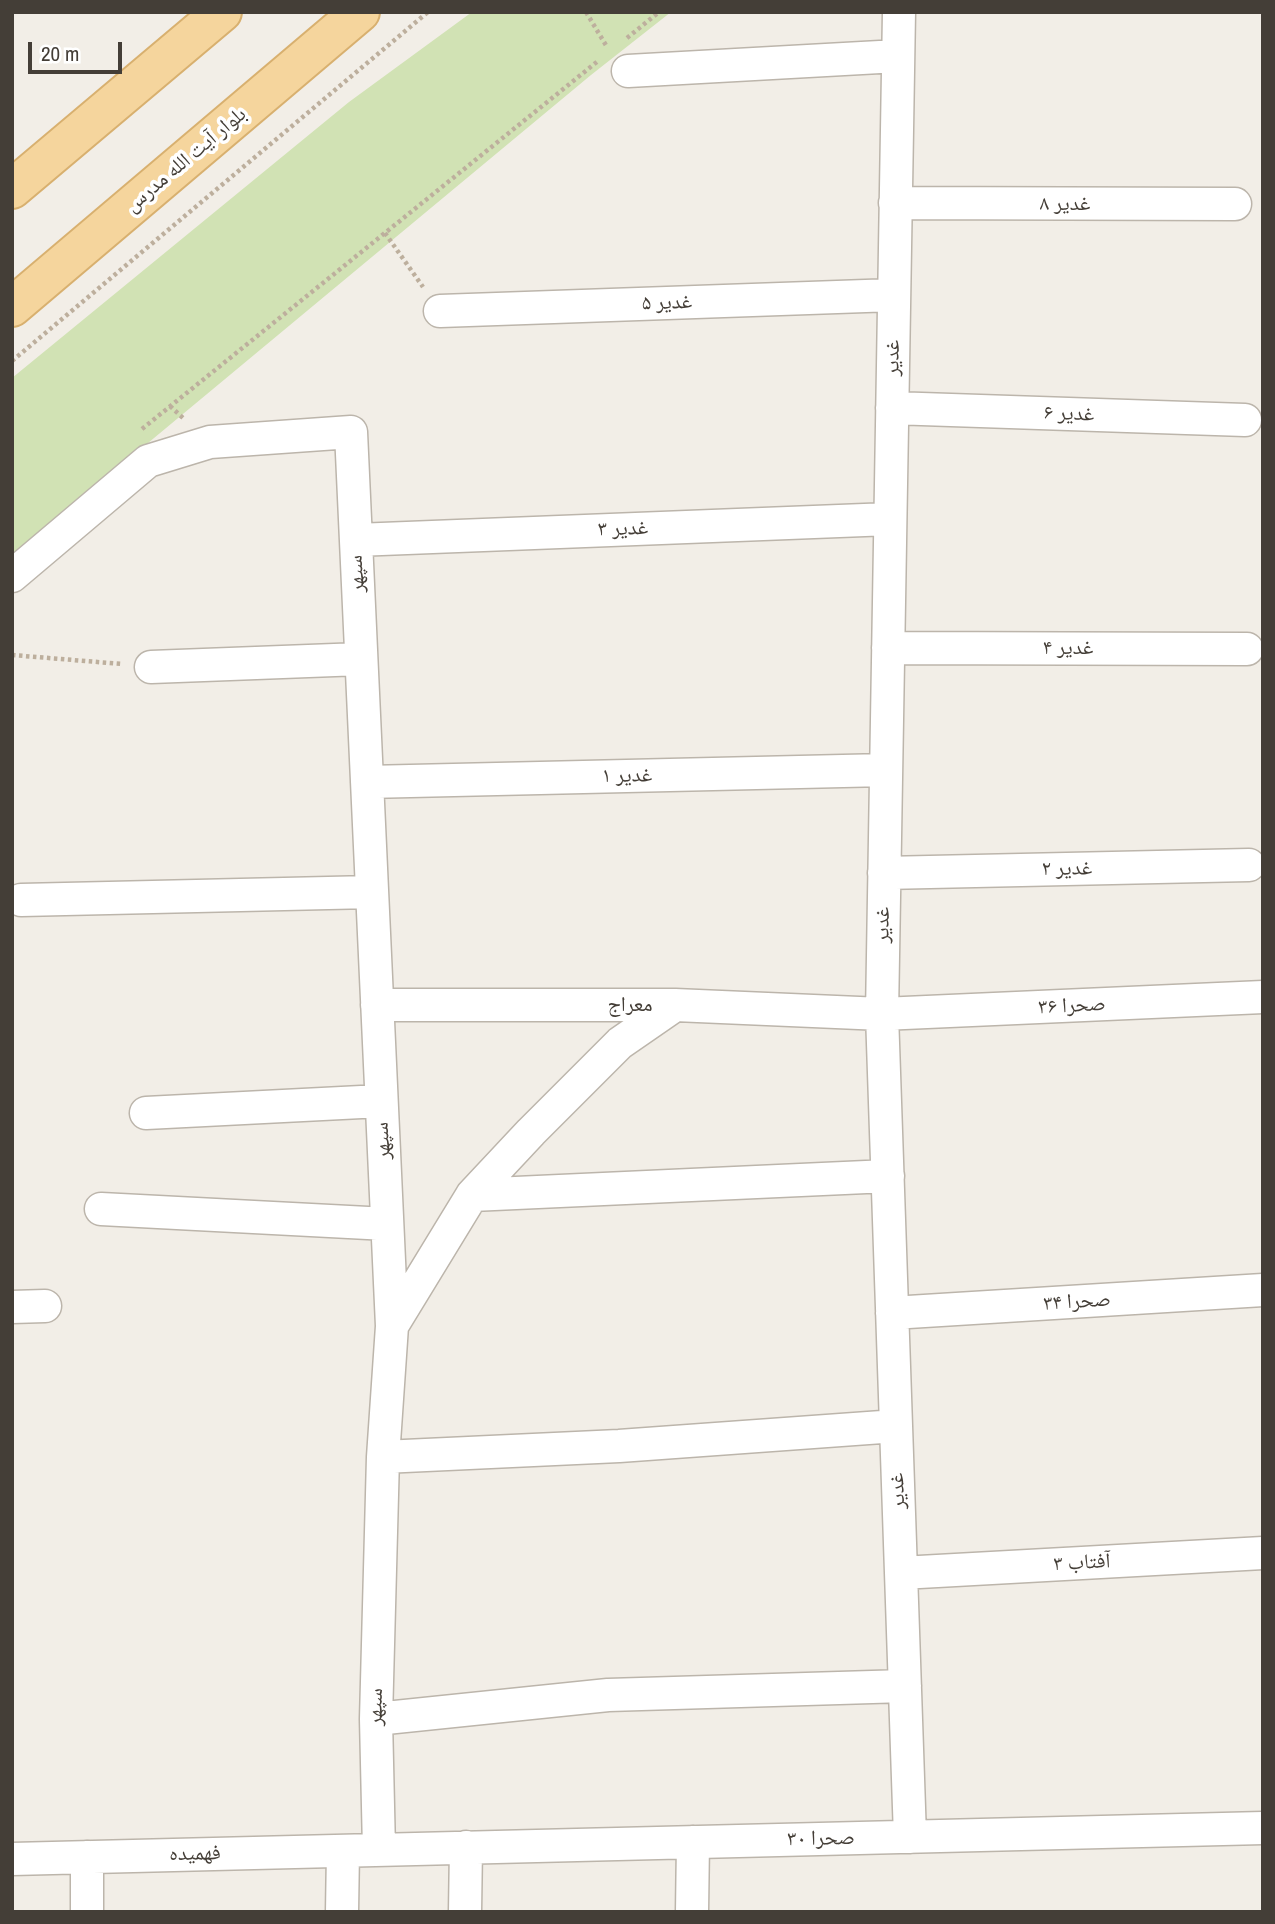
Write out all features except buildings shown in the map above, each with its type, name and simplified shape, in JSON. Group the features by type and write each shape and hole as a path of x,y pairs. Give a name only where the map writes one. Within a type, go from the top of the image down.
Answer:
{"main road":[{"path":"12,189 222,12"},
{"name":"بلوار آیت الله مدرس","path":"12,307 360,12"}],"street":[{"name":"غدیر","path":"899,12 882,1014 910,1837"},
{"path":"619,62 898,56"},
{"name":"غدیر ۸","path":"895,203 1235,204"},
{"name":"غدیر ۵","path":"440,311 894,295"},
{"name":"غدیر ۶","path":"892,408 1245,420"},
{"name":"سپهر","path":"12,576 148,461 210,442 351,432 391,1326 383,1457 376,1719 379,1850"},
{"name":"غدیر ۳","path":"356,540 890,519"},
{"name":"غدیر ۴","path":"888,648 1247,649"},
{"path":"151,667 361,659"},
{"name":"غدیر ۱","path":"367,782 886,771"},
{"name":"غدیر ۲","path":"884,873 1249,864"},
{"path":"21,901 372,892"},
{"name":"صحرا ۳۶","path":"882,1014 1263,998"},
{"name":"معراج","path":"377,1004 675,1005 882,1014"},
{"path":"391,1326 472,1195 620,1043 675,1005"},
{"path":"146,1113 382,1101"},
{"path":"472,1195 888,1176"},
{"path":"101,1209 387,1224"},
{"name":"صحرا ۳۴","path":"892,1314 1263,1290"},
{"path":"12,1307 45,1306"},
{"path":"383,1457 619,1446 896,1426"},
{"name":"آفتاب ۳","path":"901,1573 1263,1553"},
{"path":"376,1719 608,1695 905,1686"},
{"name":"صحرا ۳۰","path":"379,1850 1263,1828"},
{"path":"692,1912 693,1842"},
{"path":"465,1912 466,1847"},
{"name":"فهمیده","path":"12,1858 379,1850"},
{"path":"342,1912 343,1851"},
{"path":"87,1857 87,1912"}],"path":[{"path":"12,361 428,12"},
{"path":"586,12 619,62"},
{"path":"140,431 385,233 619,62 659,12"},
{"path":"385,233 440,311"},
{"path":"12,655 151,667"}],"green space":[{"path":"472,12 671,12 591,75 12,556 12,378 349,102"}]}
